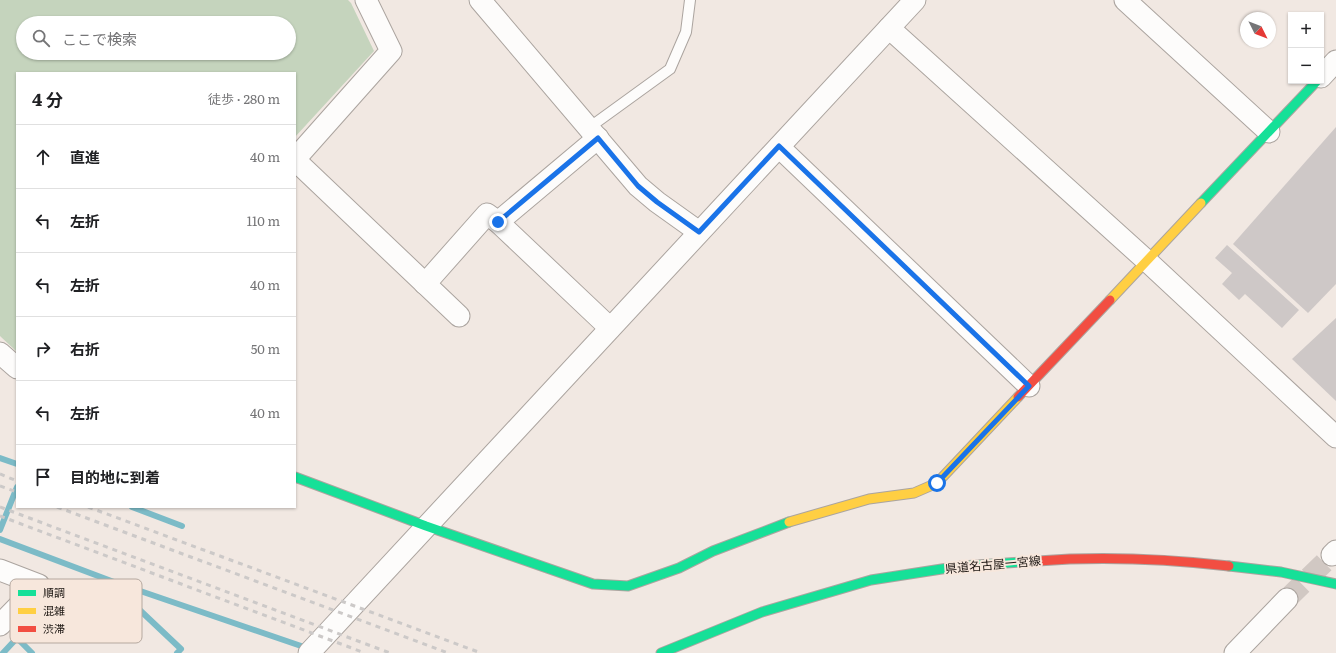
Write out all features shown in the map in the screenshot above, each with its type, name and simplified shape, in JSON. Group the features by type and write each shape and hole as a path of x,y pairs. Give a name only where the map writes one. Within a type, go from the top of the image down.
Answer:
{"street":[{"path":"296,158 391,51 366,0"},
{"path":"480,0 638,186 657,202 699,232"},
{"path":"309,653 915,0"},
{"path":"1125,0 1269,132"},
{"path":"889,28 1147,262 1336,437"},
{"path":"1324,74 1336,61"},
{"path":"296,477 426,526 593,584 628,586 679,568 713,551 780,524 870,499 914,493 937,483 1314,84"},
{"path":"498,222 594,133"},
{"path":"779,146 1029,386"},
{"path":"296,160 459,316"},
{"path":"425,284 486,214 498,222 610,328"},
{"path":"0,353 16,367"},
{"path":"0,366 16,372"},
{"name":"県道名古屋一宮線","path":"661,653 762,612 871,580 961,566 1061,559 1178,560 1281,572 1336,584"},
{"path":"0,570 23,579"},
{"path":"1235,653 1287,598"},
{"path":"0,625 10,615"}],"lane":[{"path":"594,133 670,69 686,32 690,0"}],"green space":[{"path":"0,0 348,0 351,3 374,51 296,136 296,72 16,72 16,351 0,336"}],"building":[{"path":"1336,127 1336,284 1308,313 1233,244"},
{"path":"1227,245 1299,310 1282,328 1245,294 1239,300 1222,284 1232,273 1215,258"},
{"path":"1336,318 1336,401 1292,359"}],"waterway":[{"path":"0,458 16,464"},
{"path":"0,530 16,490"},
{"path":"135,508 182,526"},
{"path":"0,539 106,579"},
{"path":"142,592 307,648"},
{"path":"142,612 181,649 177,653"},
{"path":"3,653 12,643"},
{"path":"22,643 32,653"}],"tunnel":[{"path":"1287,599 1332,555"}],"railway":[{"path":"0,474 16,481"},
{"path":"0,486 16,492"},
{"path":"0,507 390,653"},
{"path":"60,508 448,653"},
{"path":"91,508 481,653"},
{"path":"0,516 365,653"}],"traffic: fast":[{"path":"1201,203 1314,84"},
{"path":"296,477 426,526 593,584 628,586 679,568 713,551 789,522"},
{"path":"661,653 762,612 871,580 961,566 1038,561"},
{"path":"1229,566 1281,572 1336,584"}],"traffic: slow":[{"path":"1110,300 1201,203"},
{"path":"789,522 869,499 914,493 937,483 1018,397"}],"traffic: jam":[{"path":"1018,397 1110,300"},
{"path":"1038,561 1062,559 1134,559 1229,566"}],"route":[{"path":"498,222 598,138 638,186 657,202 699,232 779,146 1029,386 937,483"}]}
